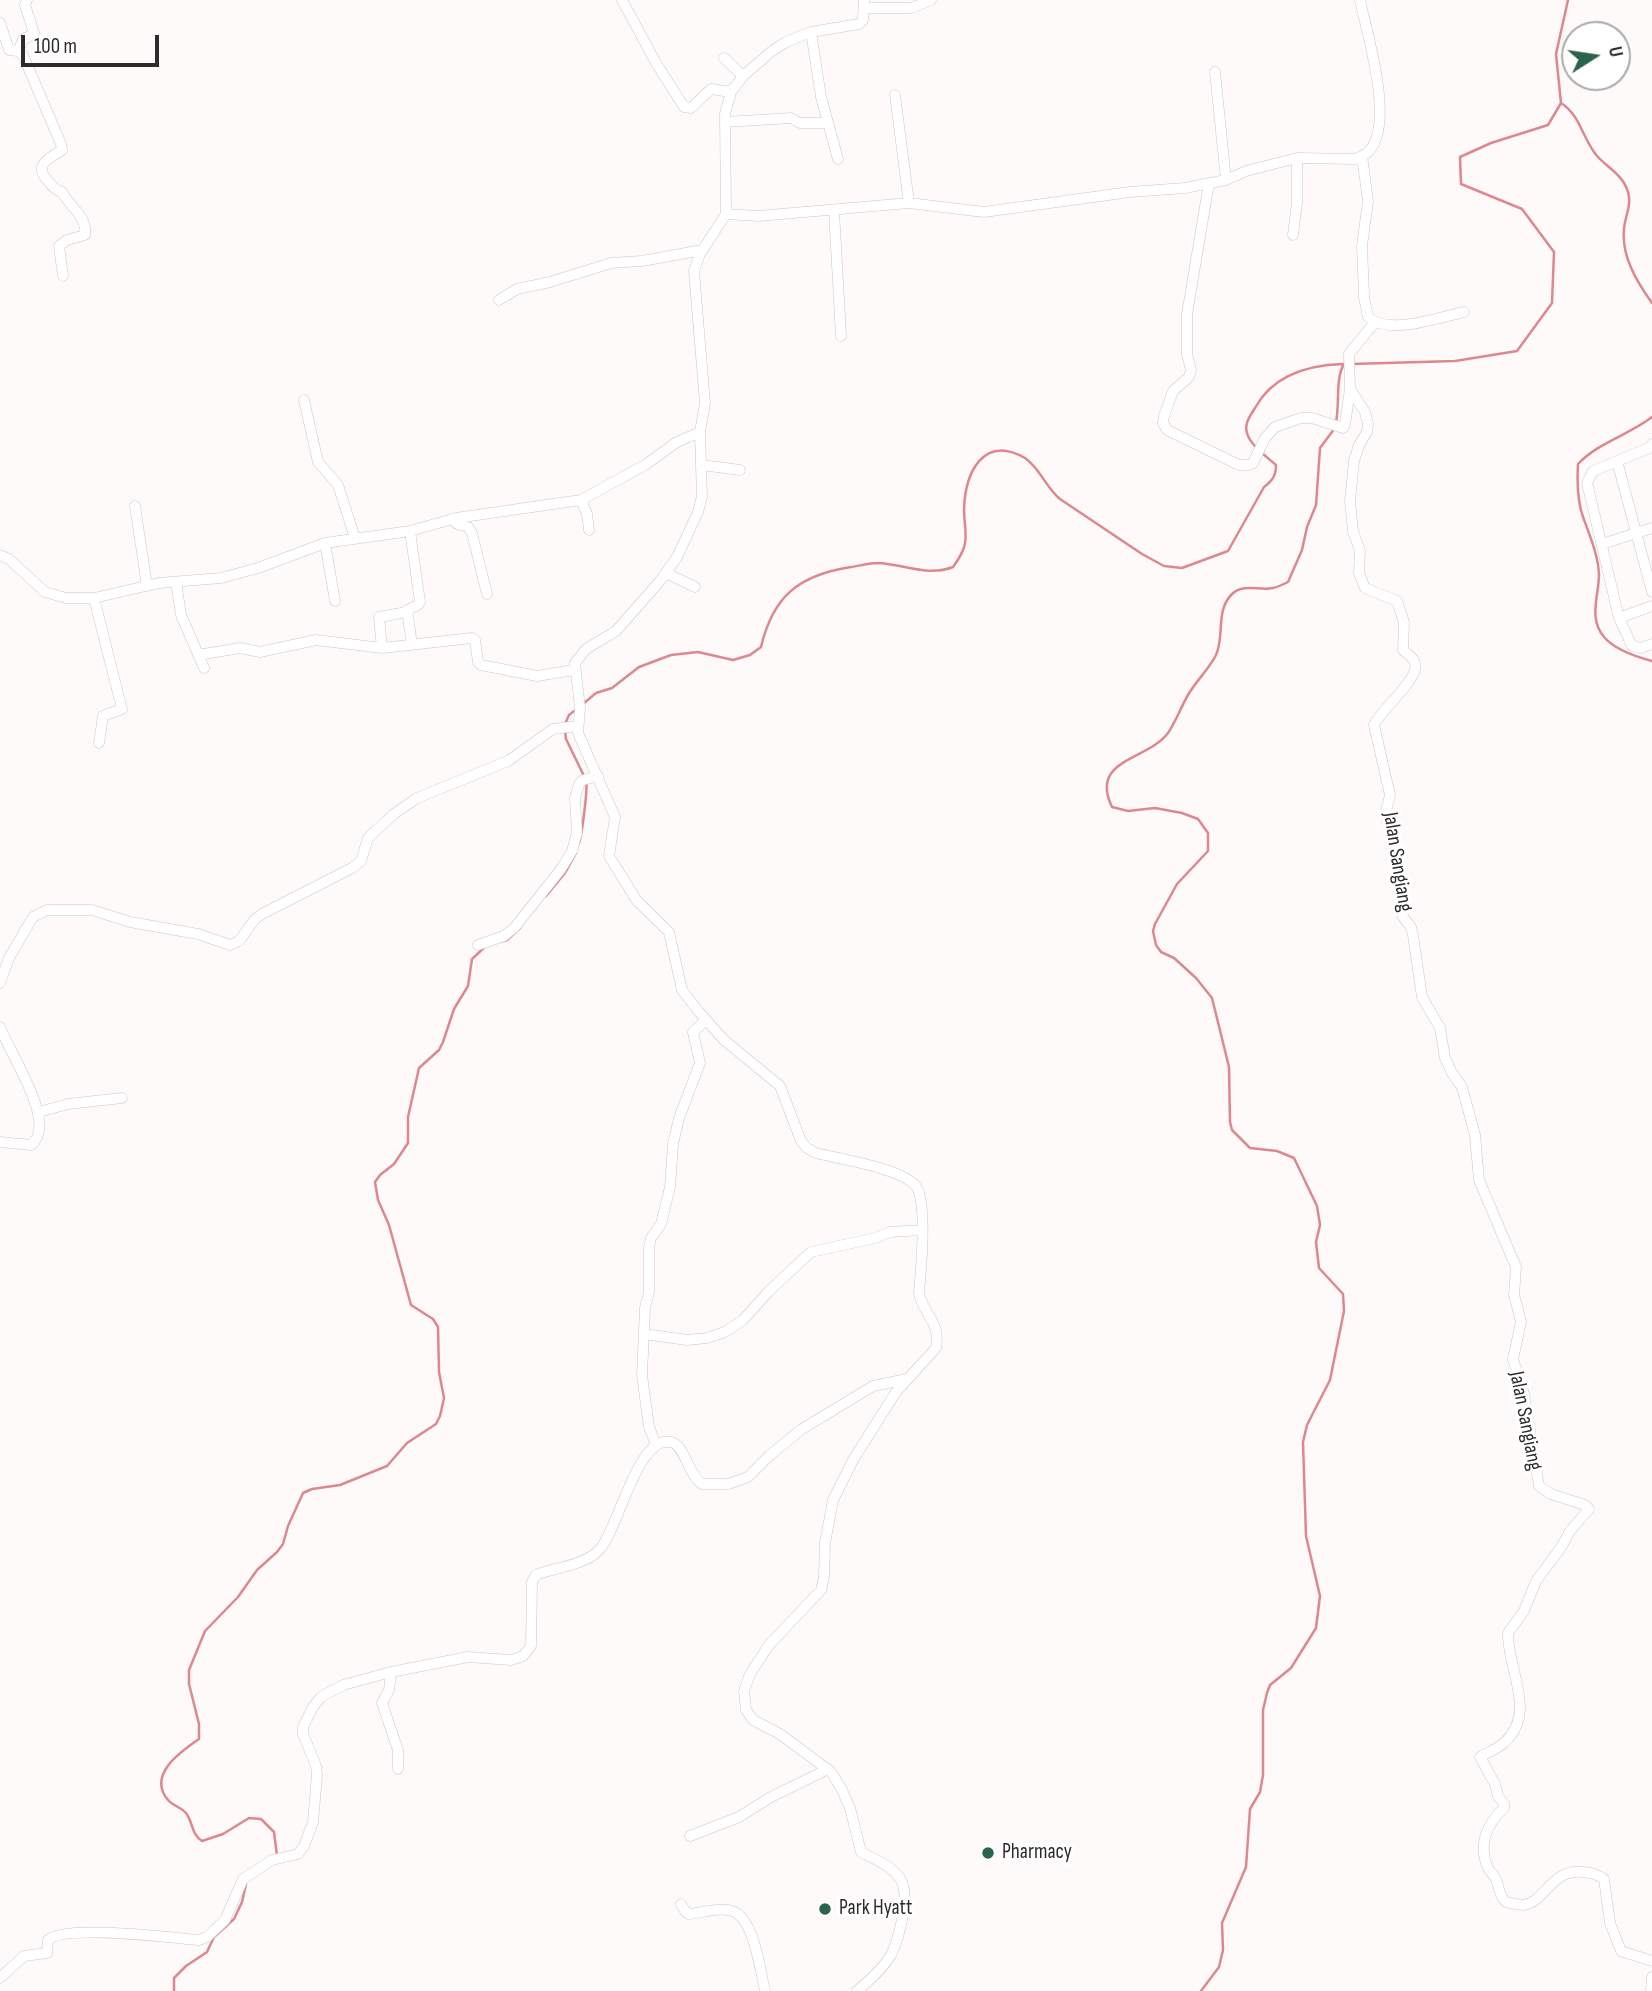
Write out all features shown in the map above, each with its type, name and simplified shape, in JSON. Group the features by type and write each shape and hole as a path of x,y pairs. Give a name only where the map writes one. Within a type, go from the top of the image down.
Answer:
{"street":[{"path":"18,51 23,40 34,33 25,5 27,0"},
{"path":"622,0 684,107 691,108 711,89 731,92"},
{"path":"857,1991 891,1955 904,1908 902,1881 893,1870 861,1852 850,1808 828,1769 780,1734 753,1720 746,1710 744,1691 750,1674 769,1645 821,1590 825,1543 833,1500 853,1460 907,1379 936,1348 935,1323 920,1302 919,1293 922,1230 920,1198 914,1185 897,1174 816,1153 807,1148 801,1141 780,1086 724,1040 682,990 669,932 637,901 609,856 615,817 591,778 575,727 580,708 574,670 575,663 586,649 616,631 666,573 698,512 702,496 700,432 705,403 695,271 702,250 726,214 725,122 731,92 743,76 772,51 811,32 859,24 863,20 864,4 911,8 931,0"},
{"path":"726,214 758,216 909,204 984,212 1130,192 1185,188 1226,180 1246,171 1297,158 1355,159 1370,151 1375,139 1380,106 1376,69 1360,0"},
{"path":"0,23 9,50 23,55 62,149 47,160 41,171 43,176 53,188 62,192 65,199 76,209 86,231 82,237 61,244 58,250 63,276"},
{"path":"811,32 821,97 838,159"},
{"path":"724,58 743,76"},
{"path":"1214,72 1226,180"},
{"path":"895,95 909,204"},
{"path":"725,122 791,118 800,123 828,122"},
{"path":"1362,156 1368,201 1362,246 1364,297 1368,317 1375,322 1412,324 1464,312"},
{"path":"1293,235 1297,203 1297,158"},
{"path":"1209,183 1187,314 1187,355 1191,370 1189,377 1173,391 1164,415 1165,427 1229,461 1245,466 1253,463 1265,438 1275,427 1301,418 1312,418 1338,427 1345,425 1349,354 1375,322"},
{"path":"834,211 841,336"},
{"path":"499,300 517,289 611,263 642,261 702,250"},
{"name":"Jalan Sangiang","path":"1349,389 1366,412 1368,424 1354,461 1350,487 1353,531 1360,551 1359,573 1365,588 1397,601 1404,622 1403,650 1412,658 1415,668 1411,679 1384,708 1374,725 1390,795 1386,811 1387,821 1396,856 1403,917 1411,927 1413,935 1422,997 1440,1028 1445,1058 1451,1073 1462,1087 1475,1135 1479,1180 1516,1266 1515,1304 1521,1322 1513,1359 1524,1394 1539,1486 1551,1494 1585,1505 1589,1509 1570,1531 1536,1581 1524,1611 1508,1633 1519,1691 1520,1714 1503,1744 1480,1757 1504,1804 1504,1808 1494,1818 1484,1836 1484,1854 1497,1881 1499,1893 1506,1902 1523,1905 1532,1902 1560,1877 1572,1871 1597,1874 1604,1879 1610,1923 1621,1951 1652,1961"},
{"path":"304,400 318,462 338,485 355,538"},
{"path":"0,555 9,559 45,592 66,598 94,598 147,586 221,578 246,572 325,543 410,531 453,519 581,500 645,465 677,442 700,432"},
{"path":"1652,461 1651,446 1593,471 1587,483 1619,618 1632,646 1641,648 1652,644"},
{"path":"1616,461 1652,592"},
{"path":"702,465 740,470"},
{"path":"581,500 587,514 589,530"},
{"path":"135,506 147,586"},
{"path":"453,519 457,524 468,527 472,533 487,594"},
{"path":"1602,544 1652,528"},
{"path":"410,531 420,602 408,608 407,612 412,645"},
{"path":"325,543 335,601"},
{"path":"666,573 695,587"},
{"path":"176,582 181,615 204,668"},
{"path":"94,598 122,709 103,716 99,743"},
{"path":"1619,618 1652,606"},
{"path":"382,648 379,617 407,612"},
{"path":"198,655 240,648 254,653 316,640 382,648 474,638 478,662 481,665 537,676 574,670"},
{"path":"0,983 9,958 29,923 39,913 47,910 92,910 130,922 198,934 226,944 235,943 244,937 255,919 262,914 361,861 368,838 417,798 508,761 553,729 575,727"},
{"path":"478,945 504,936 515,927 562,869 572,851 577,832 575,798 591,778"},
{"path":"656,1445 649,1427 642,1375 650,1243 661,1224 670,1186 673,1144 679,1118 700,1063 693,1032 706,1020"},
{"path":"0,1027 34,1097 39,1112 40,1132 35,1142 30,1145 0,1142"},
{"path":"39,1112 68,1104 122,1098"},
{"path":"644,1334 687,1340 717,1335 743,1320 769,1291 811,1252 875,1238 885,1233 922,1230"},
{"path":"0,1978 24,1956 47,1953 48,1940 57,1935 81,1932 199,1940 206,1937 225,1920 243,1879 272,1860 298,1854 304,1846 313,1822 317,1775 303,1727 321,1697 343,1685 391,1672 468,1657 511,1660 523,1656 531,1646 532,1581 536,1576 587,1559 600,1549 613,1529 637,1469 656,1445 671,1442 678,1445 690,1471 702,1484 728,1484 748,1477 800,1431 873,1386 907,1379"},
{"path":"391,1672 390,1690 382,1703 398,1750 398,1769"},
{"path":"690,1836 739,1817 771,1797 828,1769"},
{"path":"681,1903 689,1914 727,1909 737,1913 751,1934 765,1991"},
{"path":"1651,1991 1652,1977"}],"waterway":[{"path":"1351,364 1455,361 1517,351 1552,303 1554,252 1522,209 1461,184 1460,157 1491,143 1548,125 1561,103 1556,54 1568,0"},
{"path":"1561,103 1573,114 1597,156 1626,186 1629,201 1624,229 1625,249 1636,277 1652,303"},
{"path":"583,704 596,693 612,688 639,667 671,655 698,652 733,660 750,655 761,647 766,629 781,601 803,582 817,576 875,563 934,571 953,567 965,543 964,510 968,483 979,461 998,451 1025,458 1060,499 1164,566 1182,568 1228,551 1275,472 1276,465 1259,450 1247,433 1246,426 1251,414 1271,387 1293,374 1317,367 1343,364"},
{"path":"1336,422 1340,377 1344,364"},
{"path":"1652,417 1586,456 1578,464 1581,511 1599,574 1595,615 1599,630 1608,641 1620,649 1652,661"},
{"path":"1201,1991 1219,1967 1223,1950 1222,1923 1246,1867 1250,1809 1260,1792 1263,1775 1263,1710 1267,1693 1270,1685 1291,1668 1316,1628 1320,1596 1306,1536 1303,1442 1307,1425 1330,1380 1344,1311 1343,1294 1319,1268 1316,1242 1320,1225 1317,1206 1294,1158 1277,1151 1250,1148 1232,1130 1229,1067 1212,998 1196,978 1174,958 1161,952 1156,945 1153,931 1155,924 1177,884 1208,851 1208,833 1198,819 1182,813 1155,808 1128,811 1112,807 1107,791 1108,779 1124,762 1147,750 1168,733 1188,695 1216,655 1222,615 1232,594 1242,589 1268,589 1288,582 1302,550 1316,505 1320,448 1335,428"},
{"path":"565,724 569,715 578,708"},
{"path":"565,730 566,739 584,776"},
{"path":"579,843 586,782"},
{"path":"546,896 565,873 576,853"},
{"path":"277,1856 274,1832 261,1819 249,1818 223,1834 202,1841 196,1835 186,1813 170,1802 163,1791 161,1782 168,1765 199,1739 199,1724 189,1684 189,1670 205,1631 283,1544 303,1493 340,1485 387,1466 407,1443 436,1424 440,1416 444,1398 439,1372 438,1327 433,1319 411,1305 389,1225 378,1200 375,1182 394,1164 408,1143 408,1117 419,1068 439,1050 443,1042 454,1009 468,986 472,959 487,945 507,940 520,928"},
{"path":"174,1991 174,1978 207,1952 214,1937 234,1919 246,1884"}],"place":[{"name":"Pharmacy","path":"988,1853"},
{"name":"Park Hyatt","path":"825,1909"}]}
